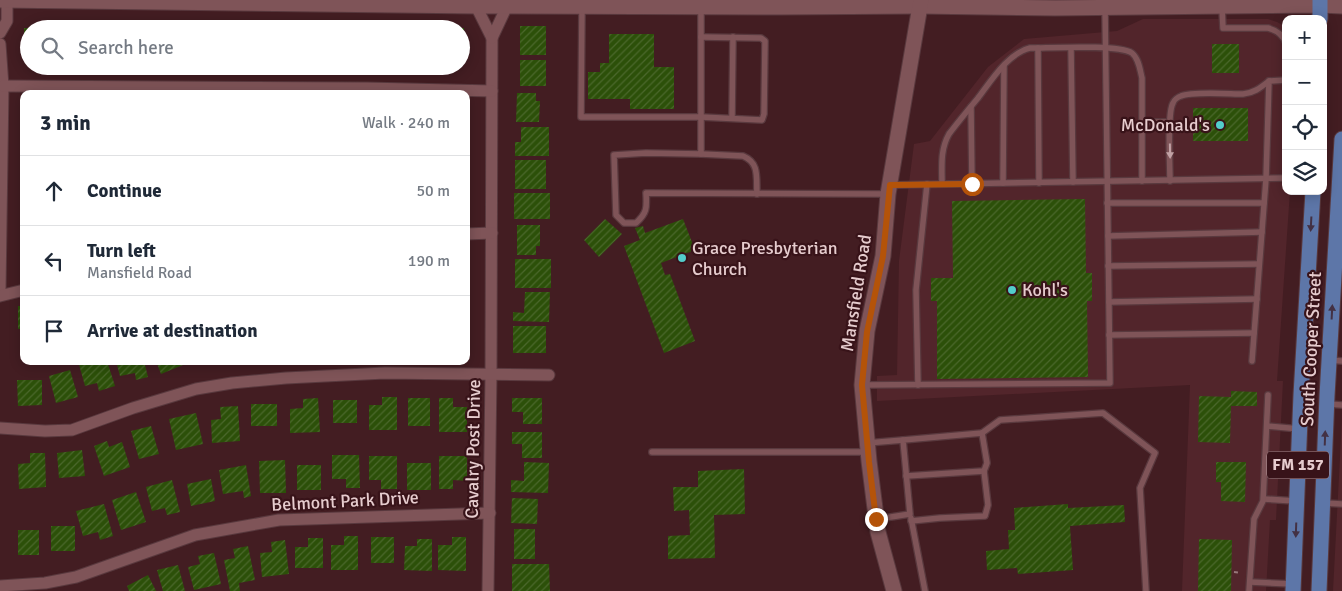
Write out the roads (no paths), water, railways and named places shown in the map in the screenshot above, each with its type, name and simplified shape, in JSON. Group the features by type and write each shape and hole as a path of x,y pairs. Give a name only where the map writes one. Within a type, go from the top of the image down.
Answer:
{"main road":[{"path":"0,0 506,3 701,7 817,7 921,3 1054,8 1222,6 1320,8 1342,6"},
{"name":"Mansfield Road","path":"894,591 878,532 862,385 867,332 883,256 889,189 921,3"},
{"name":"South Cooper Street","path":"1319,591 1326,404 1335,361 1342,139"},
{"name":"South Cooper Street","path":"1293,588 1313,195"}],"street":[{"path":"0,33 7,21 8,0"},
{"name":"Cavalry Post Drive","path":"477,3 492,38"},
{"name":"Cavalry Post Drive","path":"488,591 492,374 492,38 506,3"},
{"path":"0,44 3,86 0,291"},
{"path":"3,86 447,90"},
{"path":"470,91 492,91"},
{"path":"470,234 492,233"},
{"path":"0,296 20,291"},
{"path":"0,428 72,430 133,408 196,389 232,383 385,373 549,375"},
{"name":"Belmont Park Drive","path":"0,586 46,583 76,577 195,535 279,520 490,513"}],"lane":[{"path":"582,6 581,117 701,117 762,120 764,114 765,41 761,38 701,37"},
{"path":"1222,6 1222,28 1268,28 1274,29 1282,36"},
{"path":"701,7 701,154"},
{"path":"862,385 1110,383 1105,8"},
{"path":"732,118 733,37"},
{"path":"1038,48 1039,183"},
{"path":"942,184 941,161 948,134 1013,57 1025,50 1038,48 1105,48 1128,51 1136,58 1140,66 1142,78 1142,181"},
{"path":"1071,48 1073,182"},
{"path":"1003,183 1004,66"},
{"path":"1170,181 1170,122 1172,104 1182,96 1191,94 1243,94 1258,90 1269,81 1282,80"},
{"path":"1252,361 1266,179 1269,81"},
{"path":"971,107 972,184"},
{"path":"1142,122 1170,122"},
{"path":"757,194 754,162 743,156 646,153 614,155 616,215 624,223 636,223 645,215 646,194 757,194 889,189 927,184 1282,178"},
{"path":"918,386 916,290 927,184"},
{"path":"1107,203 1264,203"},
{"path":"1108,236 1262,232"},
{"path":"1108,266 1259,264"},
{"path":"1109,302 1257,299"},
{"path":"1109,335 1254,333"},
{"path":"1249,591 1254,519 1264,502 1268,395"},
{"path":"1326,404 1342,404"},
{"path":"652,452 868,448 903,440 982,433 1000,420 1103,413 1155,452 1140,488 1146,591"},
{"path":"1267,426 1300,429"},
{"path":"911,521 985,516 988,505 984,471 987,463 982,433"},
{"path":"903,440 911,521 925,591"},
{"path":"1266,456 1298,459"},
{"path":"906,476 984,471"},
{"path":"1264,499 1297,501"},
{"path":"1322,503 1342,504"},
{"path":"876,519 910,514"},
{"path":"1250,582 1293,588"}],"place":[{"name":"McDonald's","path":"1220,125"},
{"name":"Grace Presbyterian Church","path":"682,258"},
{"name":"Kohl's","path":"1012,290"}]}
